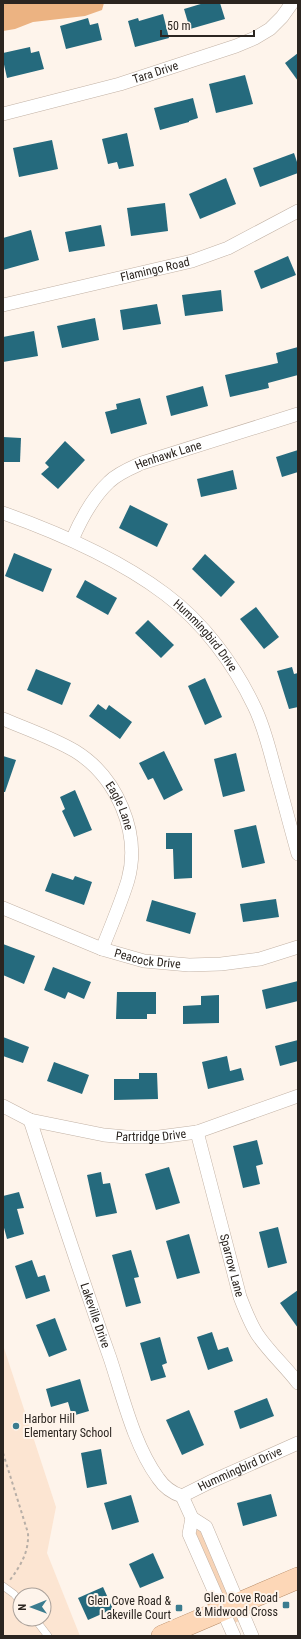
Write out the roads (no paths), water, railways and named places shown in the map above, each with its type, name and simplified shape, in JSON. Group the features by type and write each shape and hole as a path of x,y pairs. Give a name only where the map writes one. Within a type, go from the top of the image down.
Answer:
{"main road":[{"path":"162,1636 298,1578"}],"street":[{"name":"Tara Drive","path":"3,114 120,84 236,46 255,38 270,29 282,17 292,3"},
{"name":"Flamingo Road","path":"3,305 192,261 228,248 298,211"},
{"name":"Henhawk Lane","path":"72,540 81,518 90,505 109,481 124,471 142,463 298,414"},
{"name":"Hummingbird Drive","path":"3,513 72,540 131,571 166,594 200,626 229,662 255,707 266,736 298,854"},
{"name":"Eagle Lane","path":"3,719 76,752 94,767 107,782 122,808 131,834 132,853 128,880 102,949"},
{"name":"Peacock Drive","path":"3,908 102,949 144,961 189,965 221,964 260,959 298,947"},
{"name":"Partridge Drive","path":"3,1106 30,1120 104,1135 159,1137 197,1132 298,1096"},
{"name":"Lakeville Drive","path":"30,1120 63,1222 137,1438 158,1478 174,1494 182,1496"},
{"name":"Sparrow Lane","path":"197,1132 240,1297 249,1320 268,1349 298,1383"},
{"name":"Hummingbird Drive","path":"182,1496 298,1443"},
{"path":"182,1496 192,1518 189,1534 230,1608 252,1636"},
{"path":"192,1518 206,1526 230,1608 234,1636"}],"lane":[{"path":"3,1586 12,1593"},
{"path":"41,1627 48,1636"}],"place":[{"name":"Harbor Hill Elementary School","path":"16,1426"},
{"name":"Glen Cove Road & Midwood Cross","path":"286,1605"},
{"name":"Glen Cove Road & Lakeville Court","path":"179,1608"}]}
